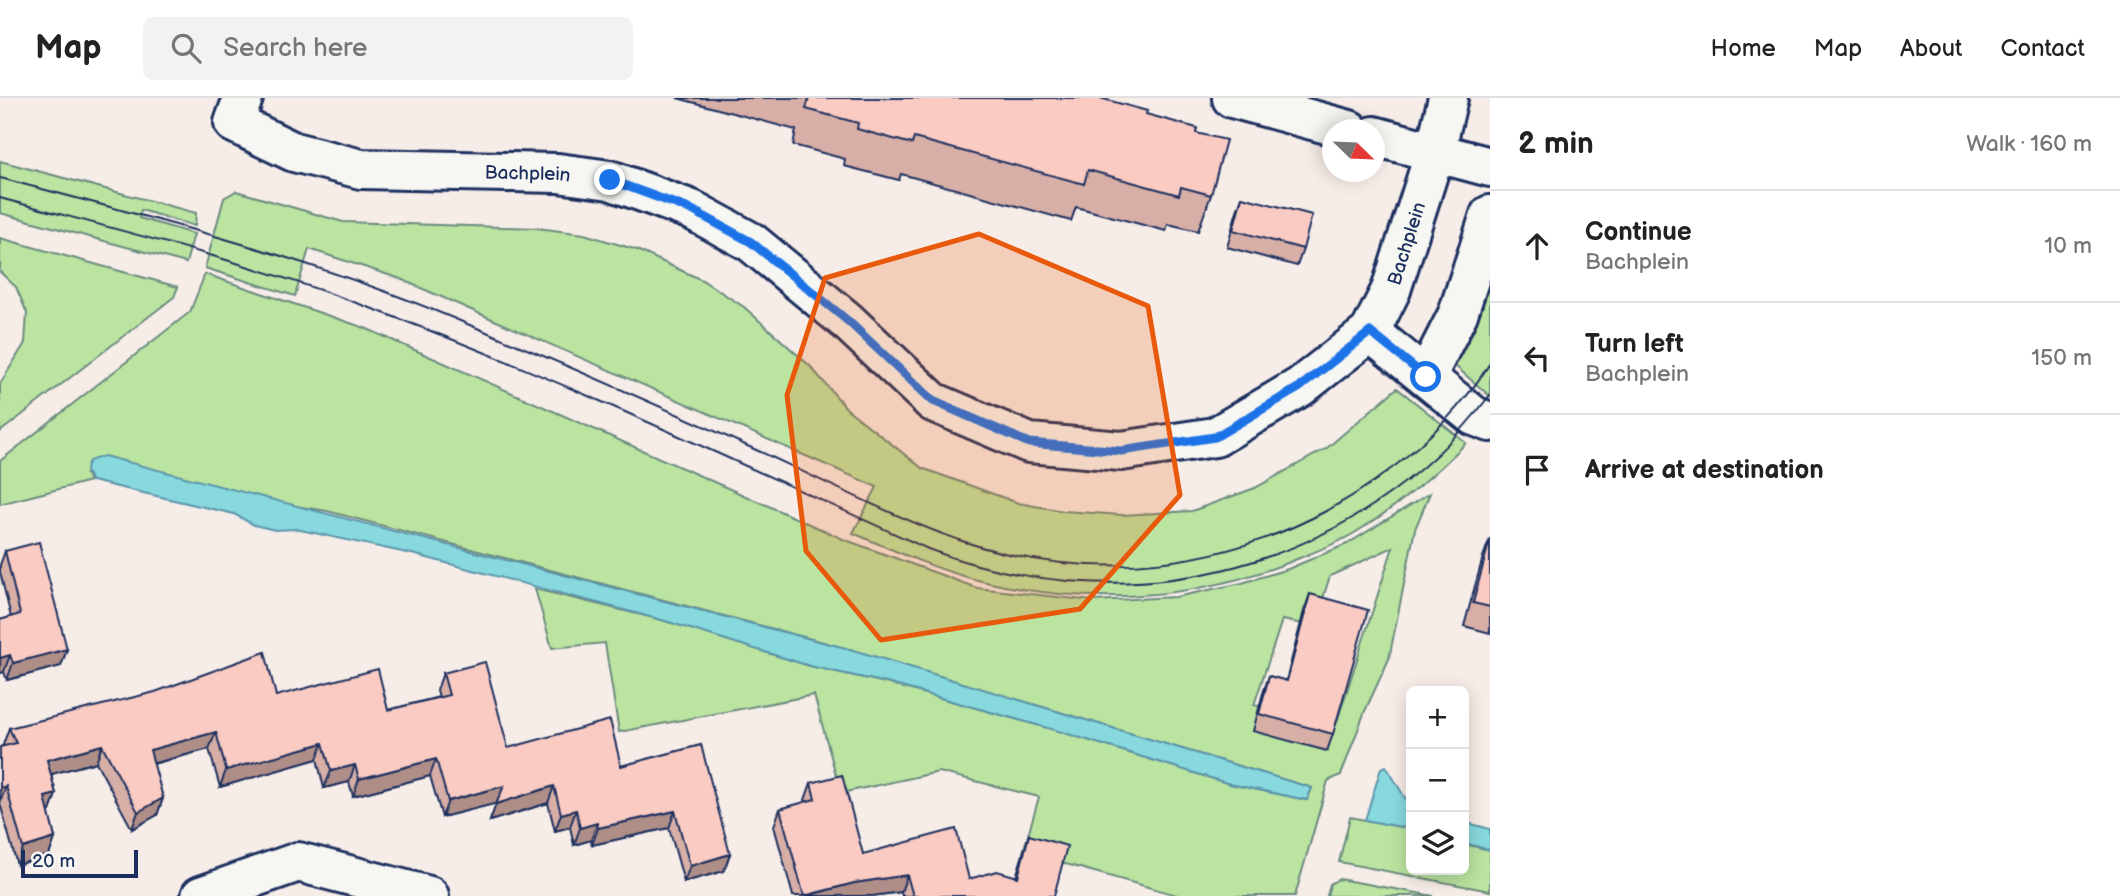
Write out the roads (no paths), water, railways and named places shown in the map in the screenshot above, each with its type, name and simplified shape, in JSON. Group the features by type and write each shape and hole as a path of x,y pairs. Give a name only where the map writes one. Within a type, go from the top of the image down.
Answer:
{"street":[{"name":"Bachplein","path":"243,98 234,123 293,152 361,169 571,175 610,180 692,210 762,251 848,321 933,401 1029,443 1121,451 1215,437 1300,387 1370,332 1391,290 1435,152 1448,98"},
{"path":"1232,98 1322,123"},
{"path":"1385,139 1490,167"},
{"path":"1426,377 1458,314 1490,215"},
{"path":"1370,332 1474,413"},
{"path":"201,896 298,862 429,896"}],"water":[{"path":"104,456 853,650 1312,788 1307,800 1230,784 1055,730 887,683 810,666 662,620 416,555 296,529 275,530 254,525 234,514 92,481 86,472 87,464"},
{"path":"1386,766 1406,800 1406,828 1365,820 1381,768"},
{"path":"1469,823 1490,829 1490,850 1469,844"}],"tram line":[{"path":"0,178 229,240 398,296 641,398 916,524 988,549 1038,560 1087,565 1137,565 1186,559 1234,548 1282,532 1328,510 1396,465 1418,447 1457,407 1490,363"},
{"path":"0,198 171,244 340,297 563,385 928,549 1005,572 1083,582 1160,580 1236,566 1308,541 1375,504 1436,455 1490,395"}]}
